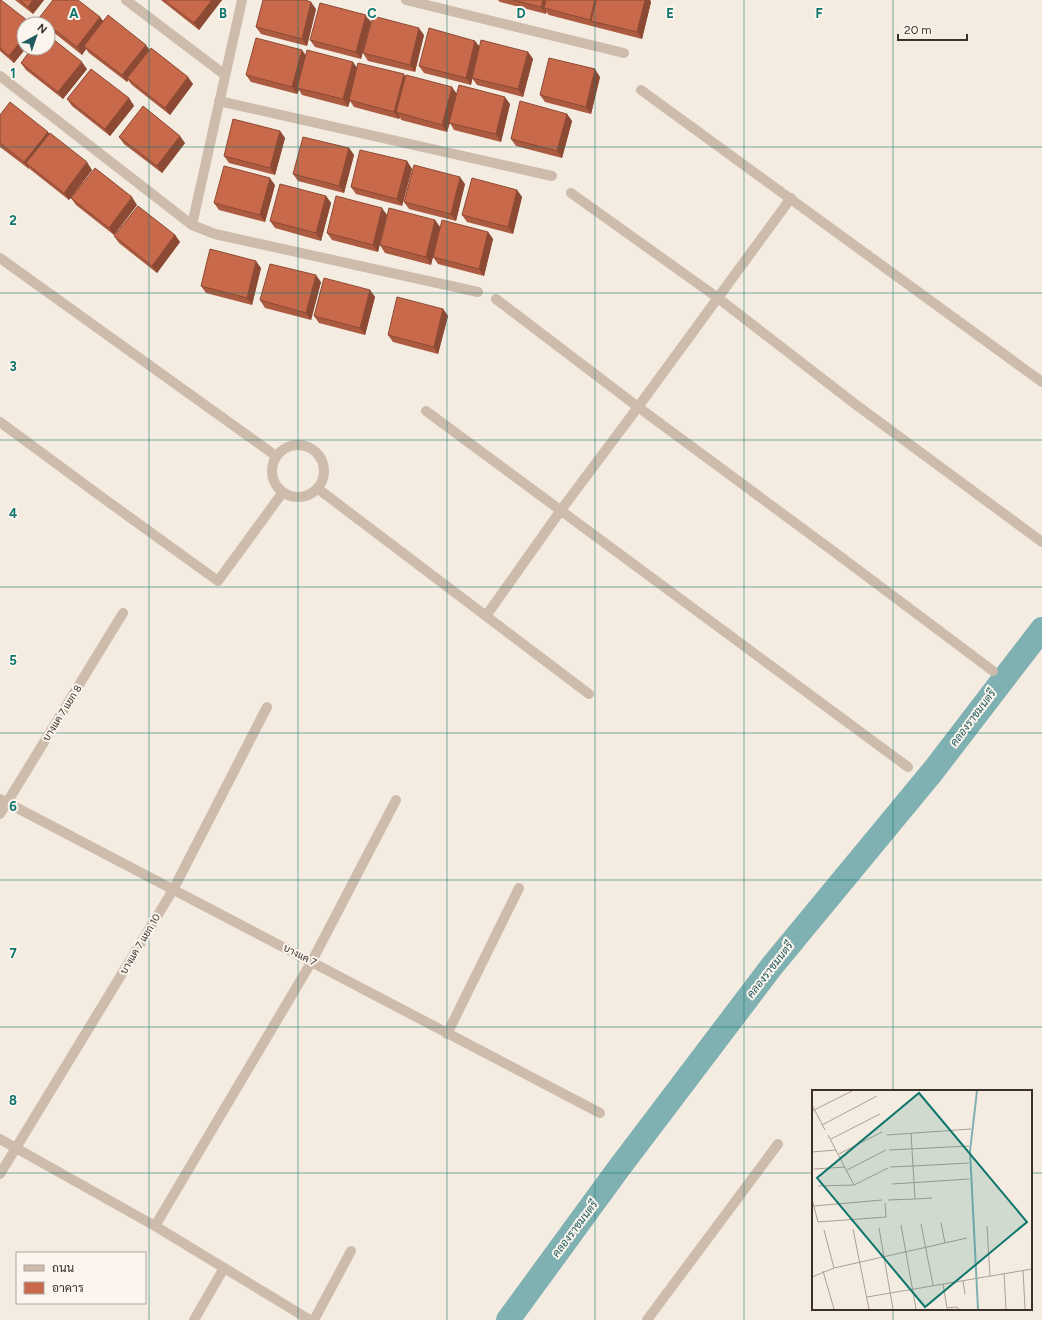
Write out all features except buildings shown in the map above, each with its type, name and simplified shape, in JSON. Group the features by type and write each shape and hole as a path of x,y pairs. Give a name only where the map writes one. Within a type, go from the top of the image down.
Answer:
{"street":[{"path":"126,0 225,75"},
{"path":"192,225 242,0"},
{"path":"406,0 624,53"},
{"path":"0,76 192,225 215,234 478,292"},
{"path":"641,90 1042,382"},
{"path":"219,101 552,176"},
{"path":"571,192 718,298 855,404 1042,542"},
{"path":"486,616 561,510 791,198"},
{"path":"0,258 276,456"},
{"path":"496,299 638,407 993,671"},
{"path":"426,411 908,768"},
{"path":"0,422 218,581 283,492"},
{"path":"290,446 306,446 314,450 323,464 324,472 322,480 317,488 305,496 297,497 283,492 277,486 273,475 273,463 276,456 282,450 290,446"},
{"path":"317,488 589,694"},
{"name":"บางแค 7 แยก 8","path":"0,814 3,801 123,613"},
{"name":"บางแค 7 แยก 10","path":"0,1174 173,890 267,707"},
{"path":"154,1226 312,961 396,800"},
{"name":"บางแค 7","path":"3,801 312,961 447,1034 600,1113"},
{"path":"447,1034 519,888"},
{"path":"0,1139 154,1226 310,1320"},
{"path":"648,1320 778,1144"},
{"path":"314,1320 351,1251"},
{"path":"194,1320 224,1268"}],"waterway":[{"name":"คลองราชมนตรี","path":"508,1320 619,1168 772,966 933,771 1042,629"}]}
